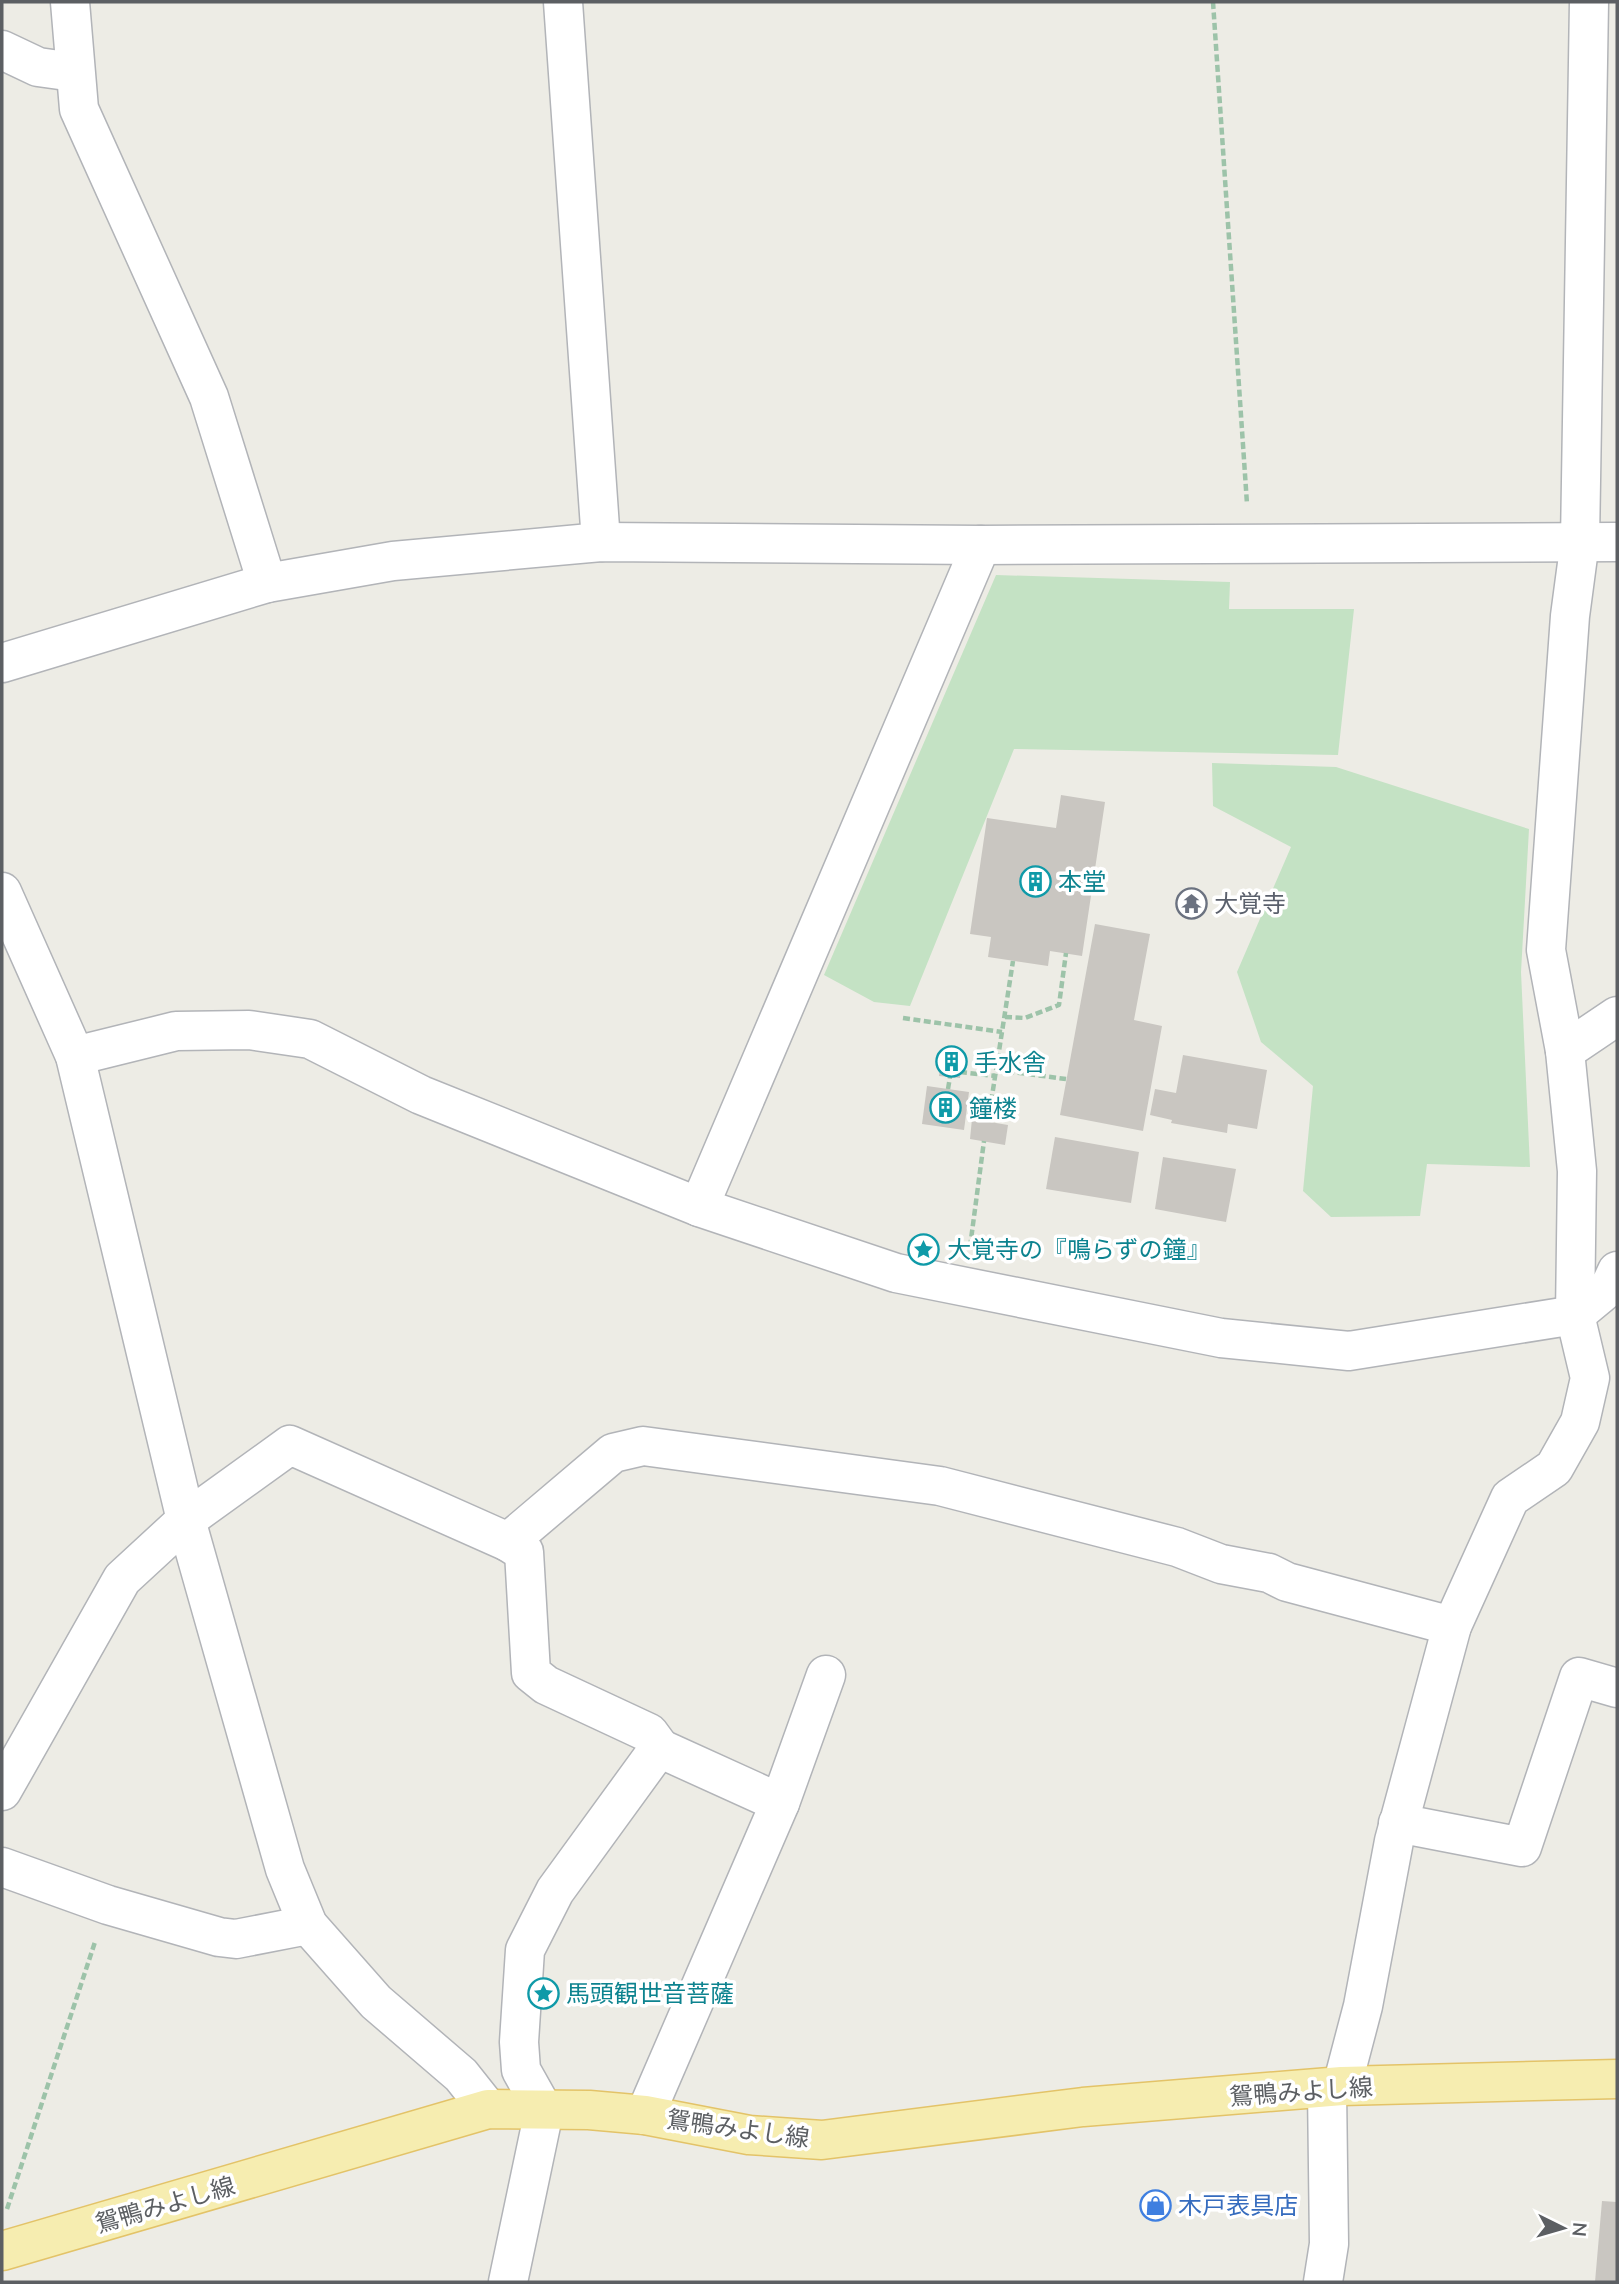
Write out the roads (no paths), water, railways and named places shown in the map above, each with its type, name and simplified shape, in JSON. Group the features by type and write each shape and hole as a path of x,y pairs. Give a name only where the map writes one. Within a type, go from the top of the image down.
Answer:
{"main road":[{"name":"鴛鴨みよし線","path":"10,2249 488,2109 589,2110 645,2115 749,2135 822,2140 1083,2107 1335,2088 1617,2079"}],"street":[{"path":"70,2 79,109 209,397 267,583"},
{"path":"563,2 601,542"},
{"path":"1323,2282 1328,2244 1335,2088 1363,2007 1398,1823 1452,1626 1510,1499 1554,1468 1580,1422 1590,1378 1575,1315 1577,1171 1566,1051 1546,950 1570,616 1599,542 1589,2"},
{"path":"2,50 38,68 74,72"},
{"path":"2,663 267,583 393,561 601,542 981,545 1599,542"},
{"path":"699,1207 981,545"},
{"path":"2,892 75,1056 186,1520 269,1821 285,1869 308,1924 376,2002 461,2075 488,2109"},
{"path":"1566,1051 1617,1016"},
{"path":"75,1056 176,1031 249,1030 310,1040 421,1095 699,1207 896,1273 1221,1338 1349,1351 1575,1315 1610,1286 1617,1271"},
{"path":"2,1791 122,1579 186,1520 290,1445 508,1542 524,1552 531,1673 546,1685 649,1733 660,1748 780,1803"},
{"path":"508,1542 613,1453 643,1446 940,1486 1177,1547 1221,1564 1269,1573 1287,1582 1452,1626"},
{"path":"645,2115 780,1803 826,1675"},
{"path":"1398,1823 1522,1847 1579,1677 1617,1688"},
{"path":"508,2282 544,2111 521,2070 519,2042 525,1950 555,1891 660,1748"},
{"path":"2,1867 108,1905 219,1937 236,1939 308,1924"}],"place":[{"name":"本堂","path":"1035,881"},
{"name":"大覚寺","path":"1191,903"},
{"name":"手水舎","path":"951,1062"},
{"name":"鐘楼","path":"946,1108"},
{"name":"大覚寺の『鳴らずの鐘』","path":"924,1249"},
{"name":"馬頭観世音菩薩","path":"543,1993"},
{"name":"木戸表具店","path":"1155,2205"}]}
